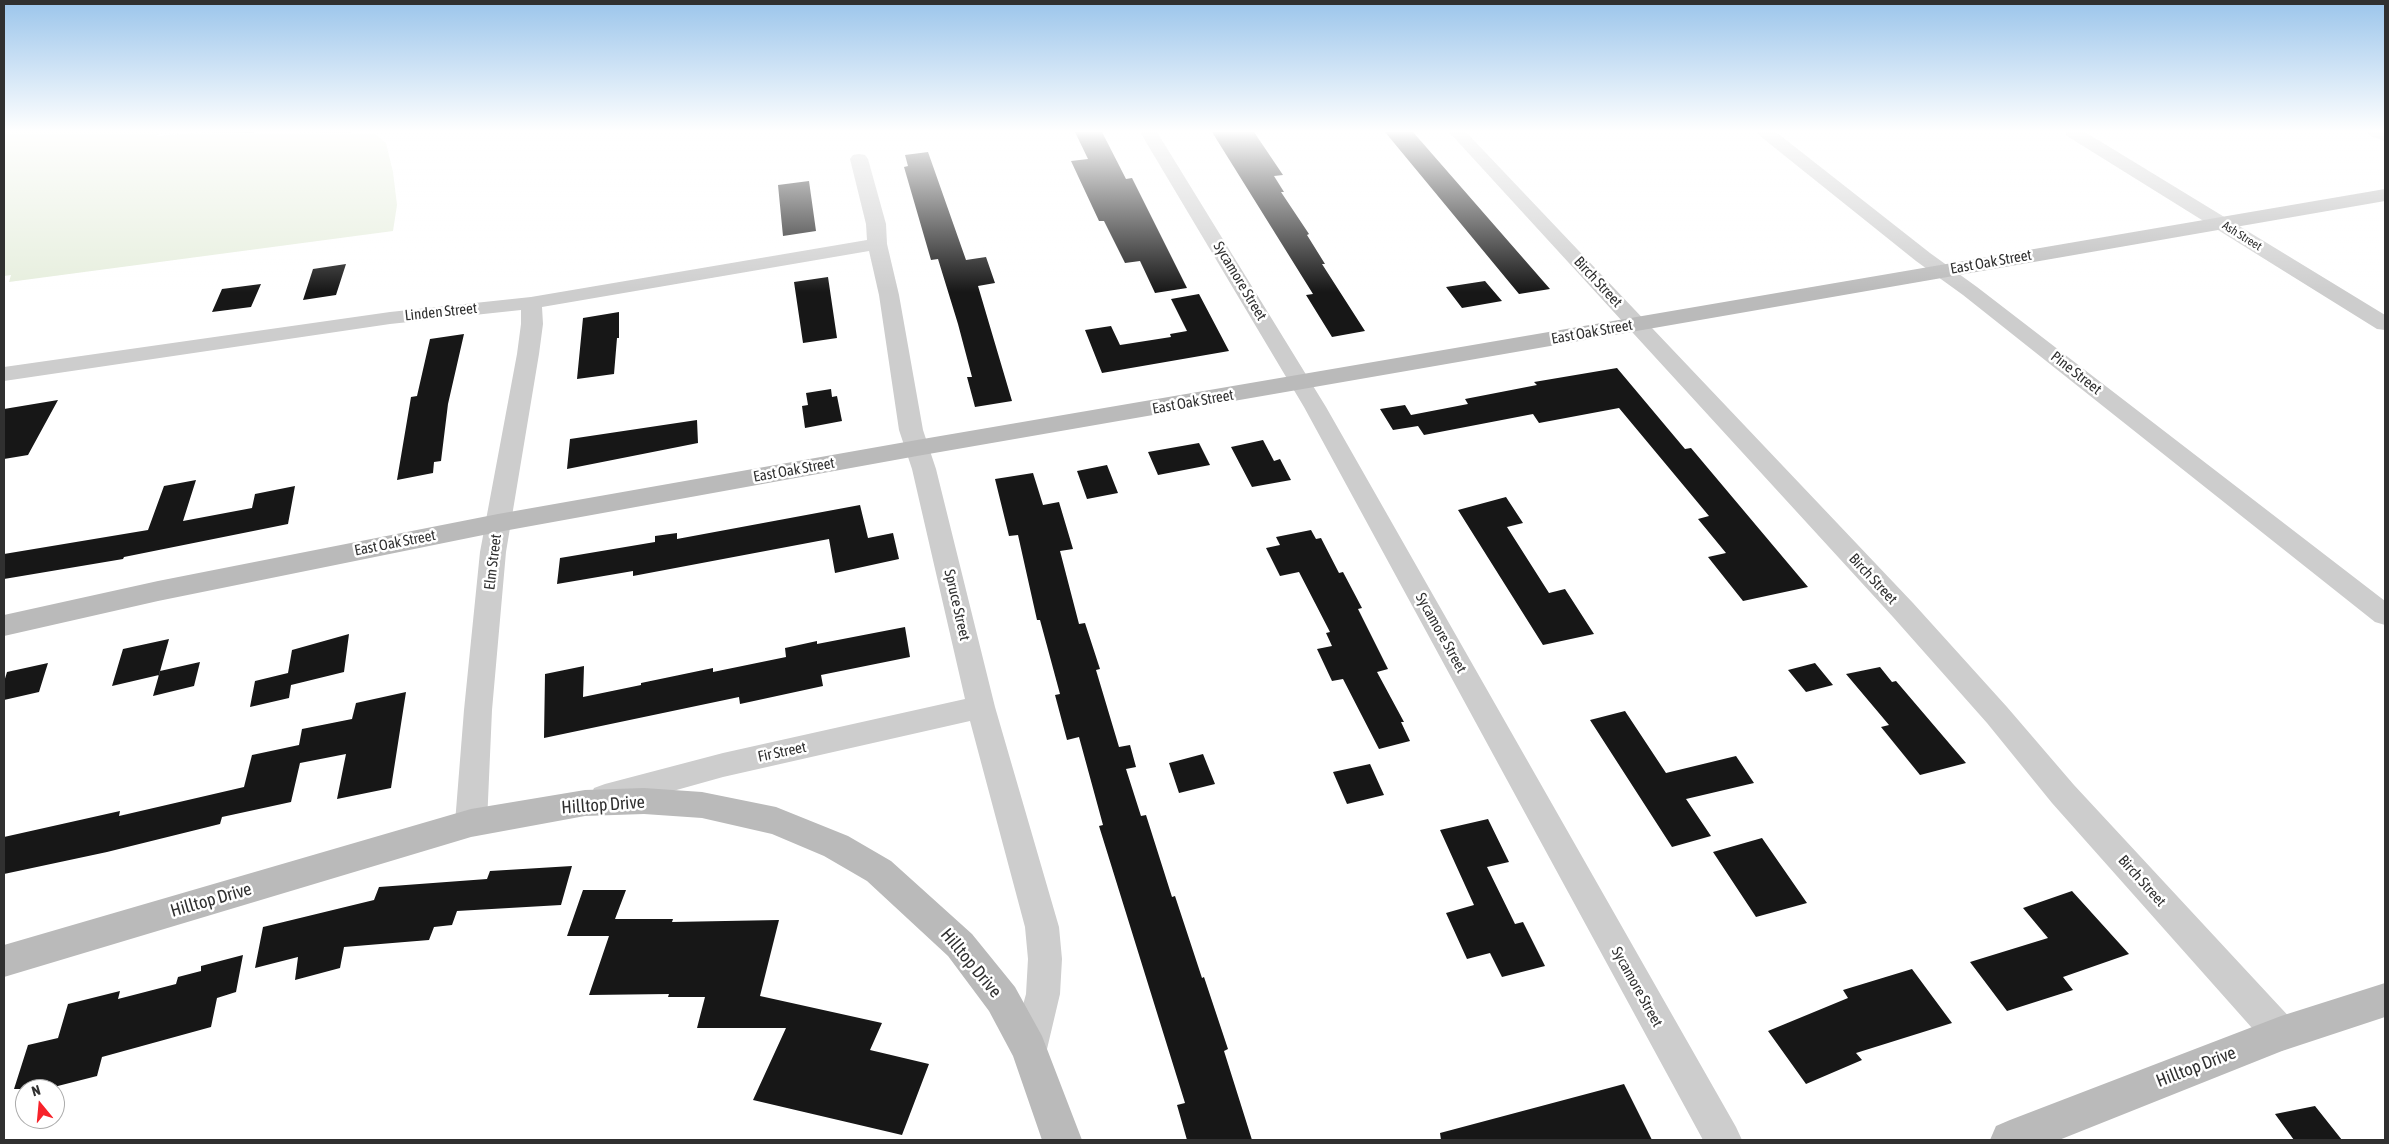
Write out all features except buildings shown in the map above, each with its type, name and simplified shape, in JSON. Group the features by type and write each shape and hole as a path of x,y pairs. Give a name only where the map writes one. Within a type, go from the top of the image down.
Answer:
{"street":[{"name":"Spruce Street","path":"866,185 876,224 877,244 889,295 911,430 927,479 981,708 1042,927 1045,959 1043,994 1029,1049"},
{"name":"Sycamore Street","path":"1181,185 1301,383 1723,1140"},
{"name":"Birch Street","path":"1506,185 1903,610 1998,715 2063,794 2281,1034"},
{"name":"Pine Street","path":"1834,185 2385,615"},
{"name":"Ash Street","path":"2160,185 2385,324"},
{"name":"East Oak Street","path":"4,626 158,591 498,523 917,448 2385,195"},
{"name":"Linden Street","path":"4,374 390,318 532,303 877,244"},
{"name":"Elm Street","path":"471,823 484,639 498,523 503,506 521,384 528,354 532,324 532,303"},
{"name":"Fir Street","path":"585,803 723,765 981,708"},
{"name":"Hilltop Drive","path":"4,961 471,823 585,803 644,801 702,804 776,821 836,846 878,871 960,945 1002,999 1029,1049 1062,1140"},
{"name":"Hilltop Drive","path":"2010,1140 2281,1034 2385,1000"}],"green space":[{"path":"4,185 395,185 397,205 393,231 9,282 11,275 4,276"}]}
